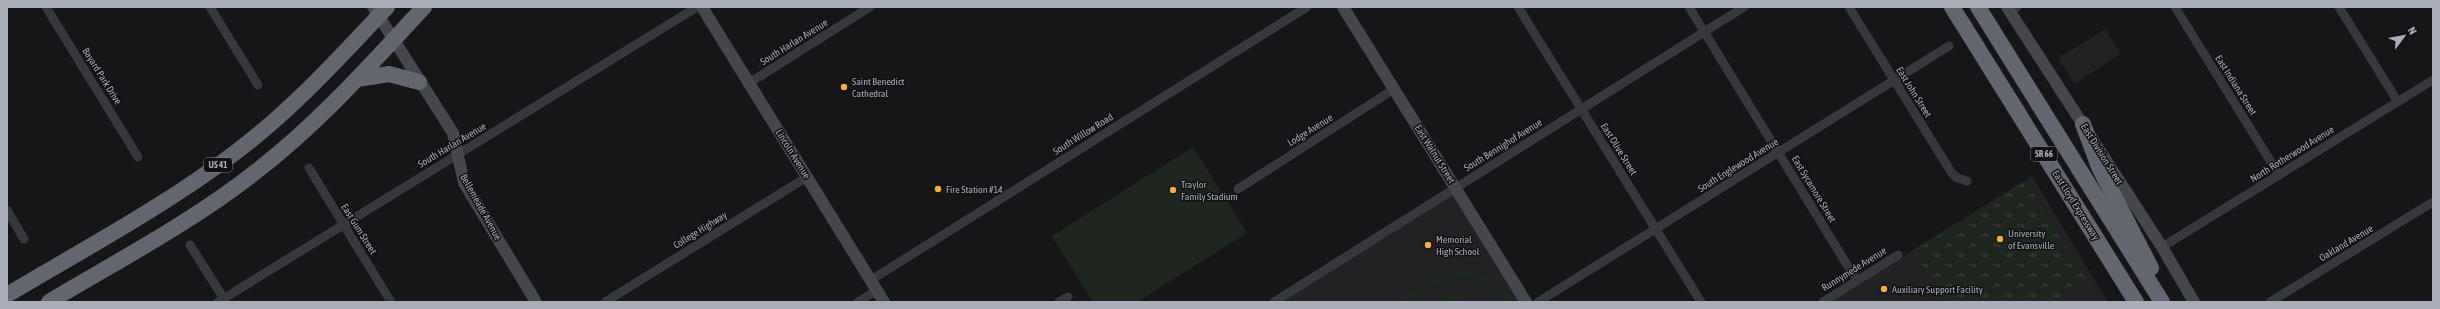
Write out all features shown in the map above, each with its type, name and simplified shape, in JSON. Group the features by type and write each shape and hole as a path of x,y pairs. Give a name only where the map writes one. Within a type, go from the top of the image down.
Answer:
{"highway":[{"name":"US 41","path":"48,302 224,195 298,137 357,80 424,7"},
{"name":"East Lloyd Expressway","path":"1952,7 2136,302"},
{"name":"SR 66","path":"1978,7 2162,302"},
{"name":"US 41","path":"7,295 179,192 237,152 306,93 380,10"},
{"path":"357,80 389,74 419,82"},
{"path":"2083,124 2099,167 2144,252 2166,302"},
{"path":"2089,227 2126,302"},
{"path":"31,281 41,279 50,286 52,296 48,302"}],"street":[{"name":"Bayard Park Drive","path":"46,7 138,157"},
{"path":"210,7 258,85"},
{"name":"South Harlan Avenue","path":"223,301 343,225 697,7"},
{"name":"Lincoln Avenue","path":"702,7 884,302"},
{"name":"South Harlan Avenue","path":"749,83 870,7"},
{"name":"South Willow Road","path":"858,302 874,285 1307,7"},
{"name":"East Walnut Street","path":"1343,7 1526,302"},
{"name":"East Olive Street","path":"1518,7 1701,302"},
{"name":"East Sycamore Street","path":"1689,7 1857,281"},
{"name":"South Bennighof Avenue","path":"1274,302 1744,7"},
{"name":"East John Street","path":"1849,7 1951,172 1957,178 1967,181"},
{"name":"East Indiana Street","path":"2175,7 2279,175"},
{"path":"2339,7 2398,102"},
{"name":"East Division Street","path":"2011,8 2162,247 2194,302"},
{"name":"Bellemeade Avenue","path":"380,10 394,40 419,82 453,133 464,183 536,302"},
{"name":"South Englewood Avenue","path":"1538,302 1656,230 1949,46"},
{"name":"North Rotherwood Avenue","path":"2162,247 2433,80"},
{"name":"Lodge Avenue","path":"1238,189 1394,89"},
{"name":"East Gum Street","path":"309,168 391,302"},
{"name":"College Highway","path":"605,302 807,177"},
{"name":"Oakland Avenue","path":"2270,302 2433,202"},
{"path":"7,210 24,239"},
{"path":"190,245 223,301"},
{"name":"Runnymede Avenue","path":"1823,302 1898,255"},
{"path":"1059,302 1068,297"}],"shaded area":[{"path":"2105,29 2121,54 2074,84 2058,58"},
{"name":"University of Evansville","path":"2032,176 2108,302 1829,302"},
{"name":"Memorial High School","path":"1455,188 1526,302 1274,302"}],"green space":[{"name":"Traylor Family Stadium","path":"1193,147 1247,233 1137,302 1093,302 1052,236"},
{"name":"University of Evansville","path":"2025,181 2087,280 2052,302 1945,302 1913,251"},
{"path":"1462,270 1478,273 1492,279 1503,289 1512,302 1504,302 1491,288 1476,279 1458,277 1439,282 1409,300 1395,302 1437,276"},
{"path":"1458,290 1465,302 1439,302"}],"place":[{"name":"Saint Benedict Cathedral","path":"844,87"},
{"name":"Fire Station #14","path":"938,189"},
{"name":"Traylor Family Stadium","path":"1173,190"},
{"name":"University of Evansville","path":"2000,239"},
{"name":"Memorial High School","path":"1428,245"},
{"name":"Auxiliary Support Facility","path":"1884,289"}]}
